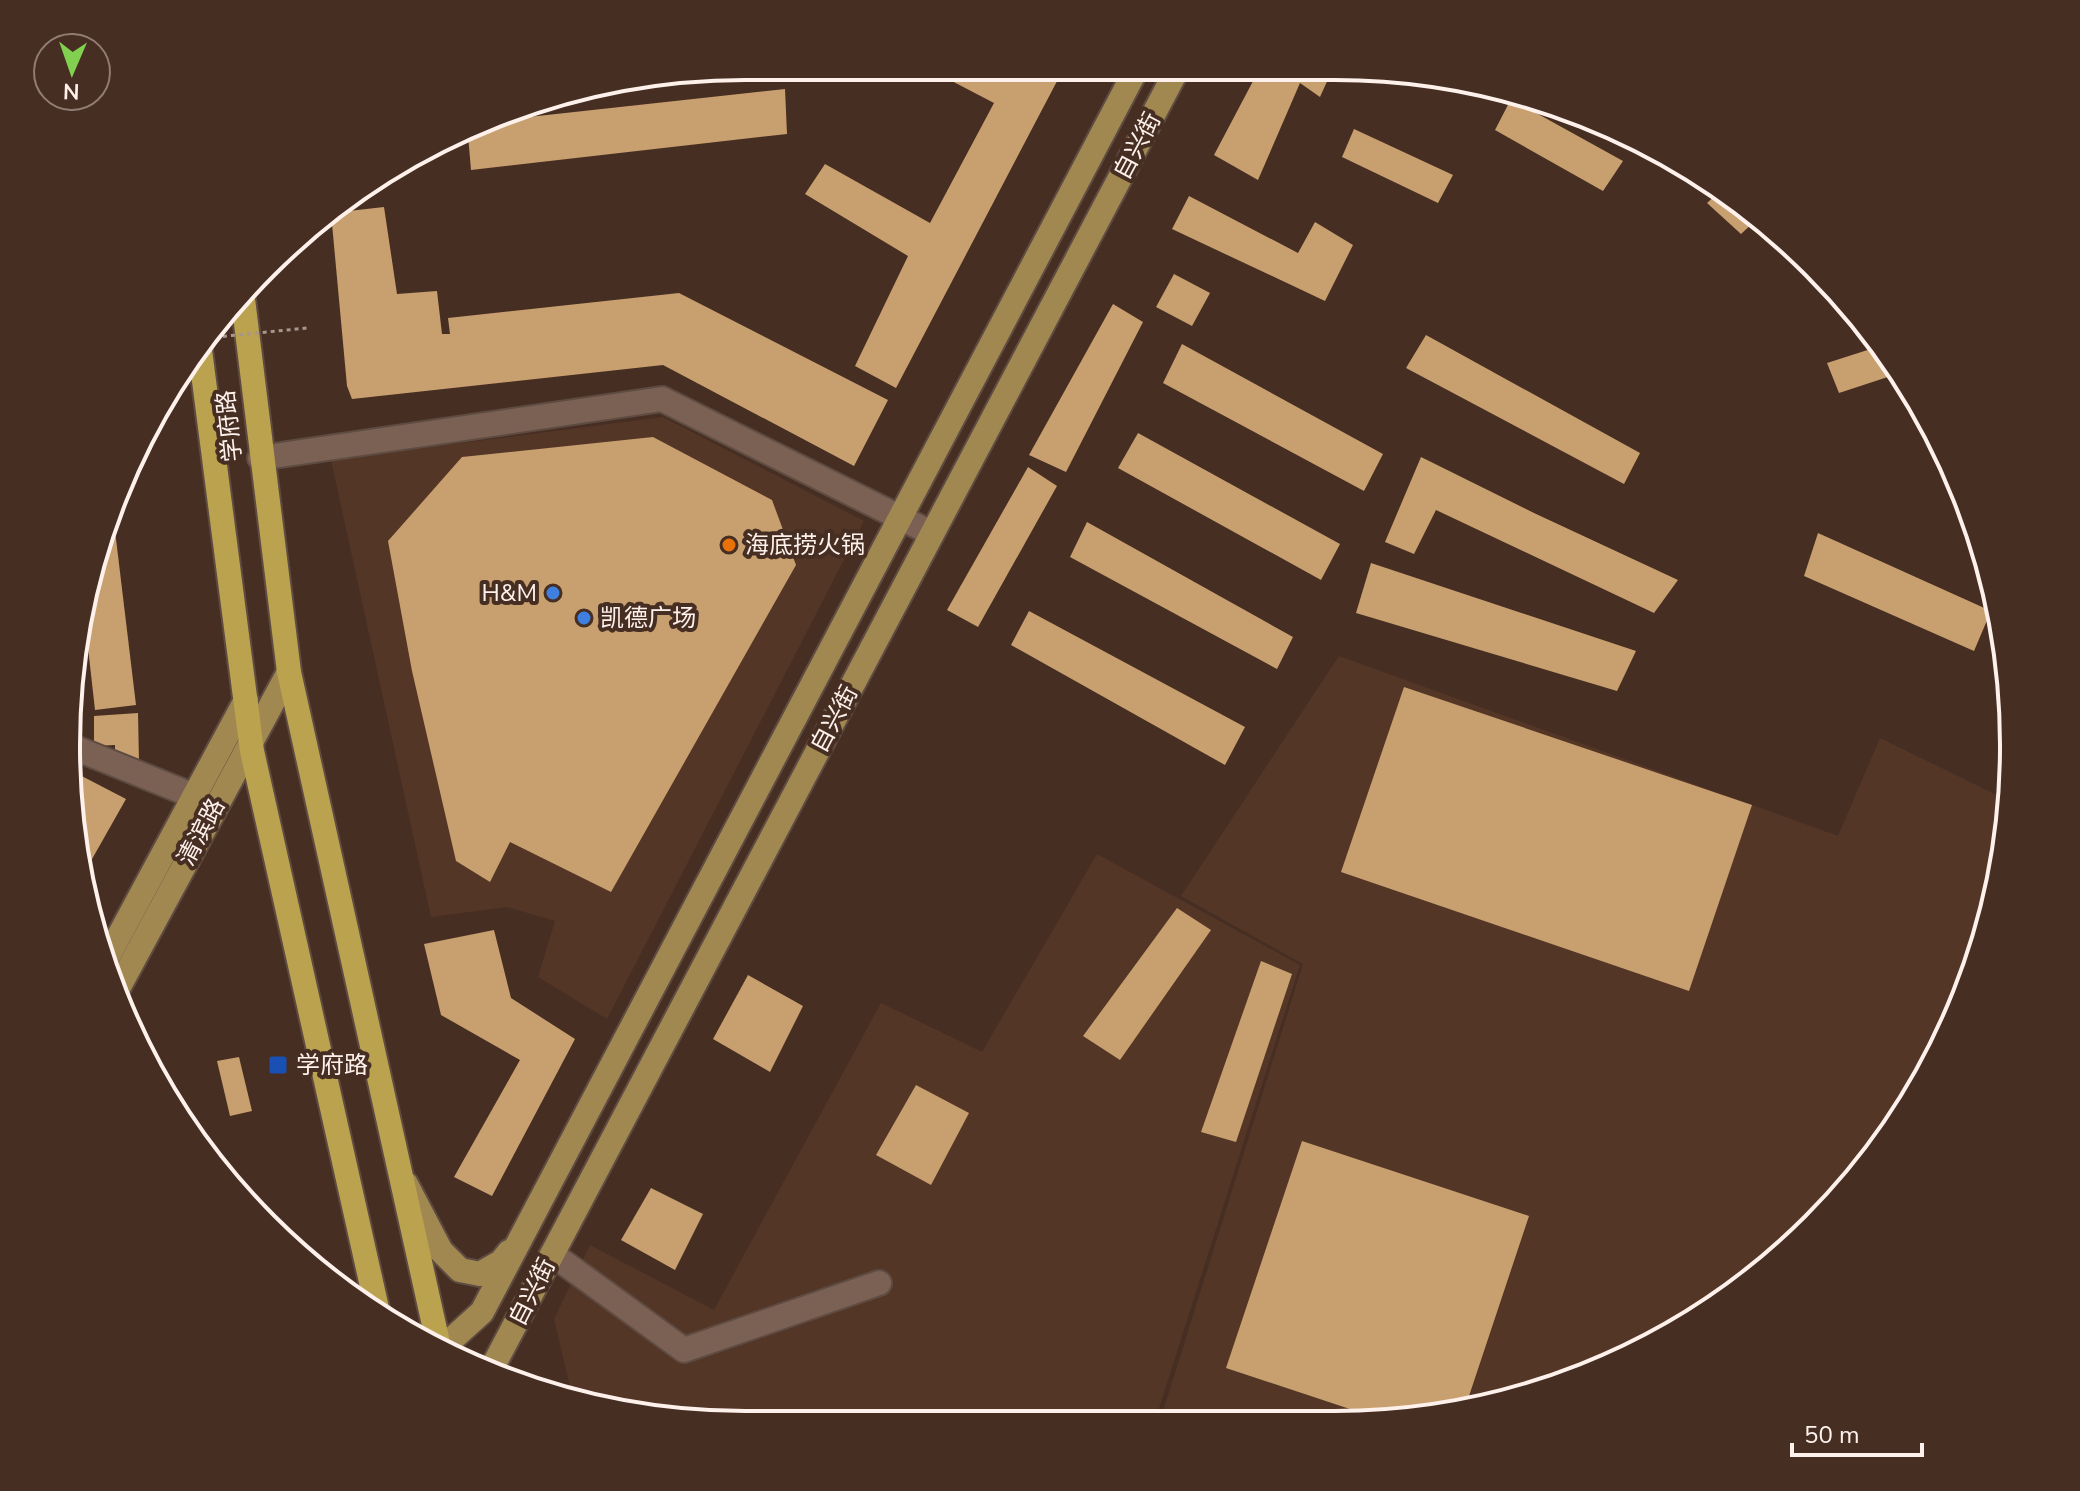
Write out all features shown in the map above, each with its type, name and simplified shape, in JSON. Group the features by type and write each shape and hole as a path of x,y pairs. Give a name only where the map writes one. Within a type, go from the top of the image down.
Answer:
{"highway":[{"name":"学府路","path":"244,308 260,458 289,672 436,1334"},
{"name":"学府路","path":"202,363 251,741 375,1298"}],"main road":[{"name":"自兴街","path":"450,1342 482,1312 1131,80"},
{"name":"自兴街","path":"495,1362 1172,80"},
{"name":"清滨路","path":"123,979 289,672"},
{"name":"清滨路","path":"112,949 246,700"},
{"path":"401,1174 441,1251 460,1270 480,1274 501,1262 525,1231"}],"street":[{"path":"260,458 662,399 931,533"},
{"path":"80,750 194,796"},
{"path":"552,1254 684,1350 879,1283"}],"path":[{"path":"221,337 307,328"}],"shaded area":[{"name":"凯德广场","path":"663,417 864,521 607,1019 538,977 555,921 507,907 431,917 331,460"},
{"path":"1339,656 1838,836 1880,738 1998,796 1987,875 1977,918 1965,959 1931,1040 1888,1115 1835,1184 1805,1216 1773,1246 1704,1299 1629,1342 1548,1376 1464,1398 1421,1405 1378,1410 1163,1411 1303,964 1181,896"},
{"path":"1097,854 1300,965 1158,1411 702,1410 616,1398 570,1387 554,1319 590,1245 714,1310 881,1003 982,1052"}],"building":[{"path":"950,80 1058,80 896,388 855,366 908,256 805,194 825,164 930,223 994,103"},
{"path":"1254,80 1328,80 1320,97 1300,83 1258,180 1214,155"},
{"path":"785,89 787,134 471,170 469,141 526,117"},
{"path":"1509,103 1531,110 1623,161 1603,191 1495,130"},
{"path":"1354,129 1453,175 1438,203 1342,157"},
{"path":"1189,196 1298,253 1315,222 1353,245 1325,301 1172,229"},
{"path":"1712,198 1750,226 1741,234 1707,203"},
{"path":"384,207 397,294 437,291 442,334 450,334 448,318 679,293 888,400 854,466 663,365 352,399 347,386 332,224 350,211"},
{"path":"1174,274 1210,293 1192,326 1156,307"},
{"path":"1113,304 1143,322 1066,472 1029,455"},
{"path":"1426,335 1640,453 1624,484 1406,368"},
{"path":"1182,344 1383,454 1364,491 1163,383"},
{"path":"1869,350 1888,377 1839,393 1827,363"},
{"path":"1138,433 1340,544 1321,580 1118,468"},
{"name":"凯德广场","path":"653,437 772,500 796,565 611,892 510,842 490,882 456,861 412,671 388,541 462,457"},
{"path":"1421,457 1678,580 1654,613 1436,510 1414,554 1385,542"},
{"path":"1028,467 1057,486 978,627 947,610"},
{"path":"1087,522 1293,637 1277,669 1070,557"},
{"path":"115,532 136,705 95,710 88,647"},
{"path":"1818,533 1985,608 1988,619 1974,651 1804,576"},
{"path":"1371,563 1636,651 1617,691 1356,613"},
{"path":"1029,611 1245,727 1225,765 1011,645"},
{"path":"1404,687 1752,805 1689,991 1341,872"},
{"path":"138,713 139,762 115,756 115,745 94,746 94,716"},
{"path":"81,775 126,799 91,861"},
{"path":"1177,908 1211,930 1120,1060 1083,1036"},
{"path":"494,930 511,998 575,1039 492,1196 454,1177 520,1060 441,1015 424,944"},
{"path":"1261,961 1292,974 1236,1142 1201,1132"},
{"path":"748,975 803,1006 770,1072 713,1039"},
{"path":"239,1057 252,1111 230,1116 217,1061"},
{"path":"916,1085 969,1113 931,1185 876,1155"},
{"path":"1302,1141 1529,1216 1469,1397 1354,1411 1226,1368"},
{"path":"651,1188 703,1214 675,1270 621,1240"}],"place":[{"name":"海底捞火锅","path":"729,545"},
{"name":"H&M","path":"553,593"},
{"name":"凯德广场","path":"584,618"},
{"name":"学府路","path":"278,1065"}]}
